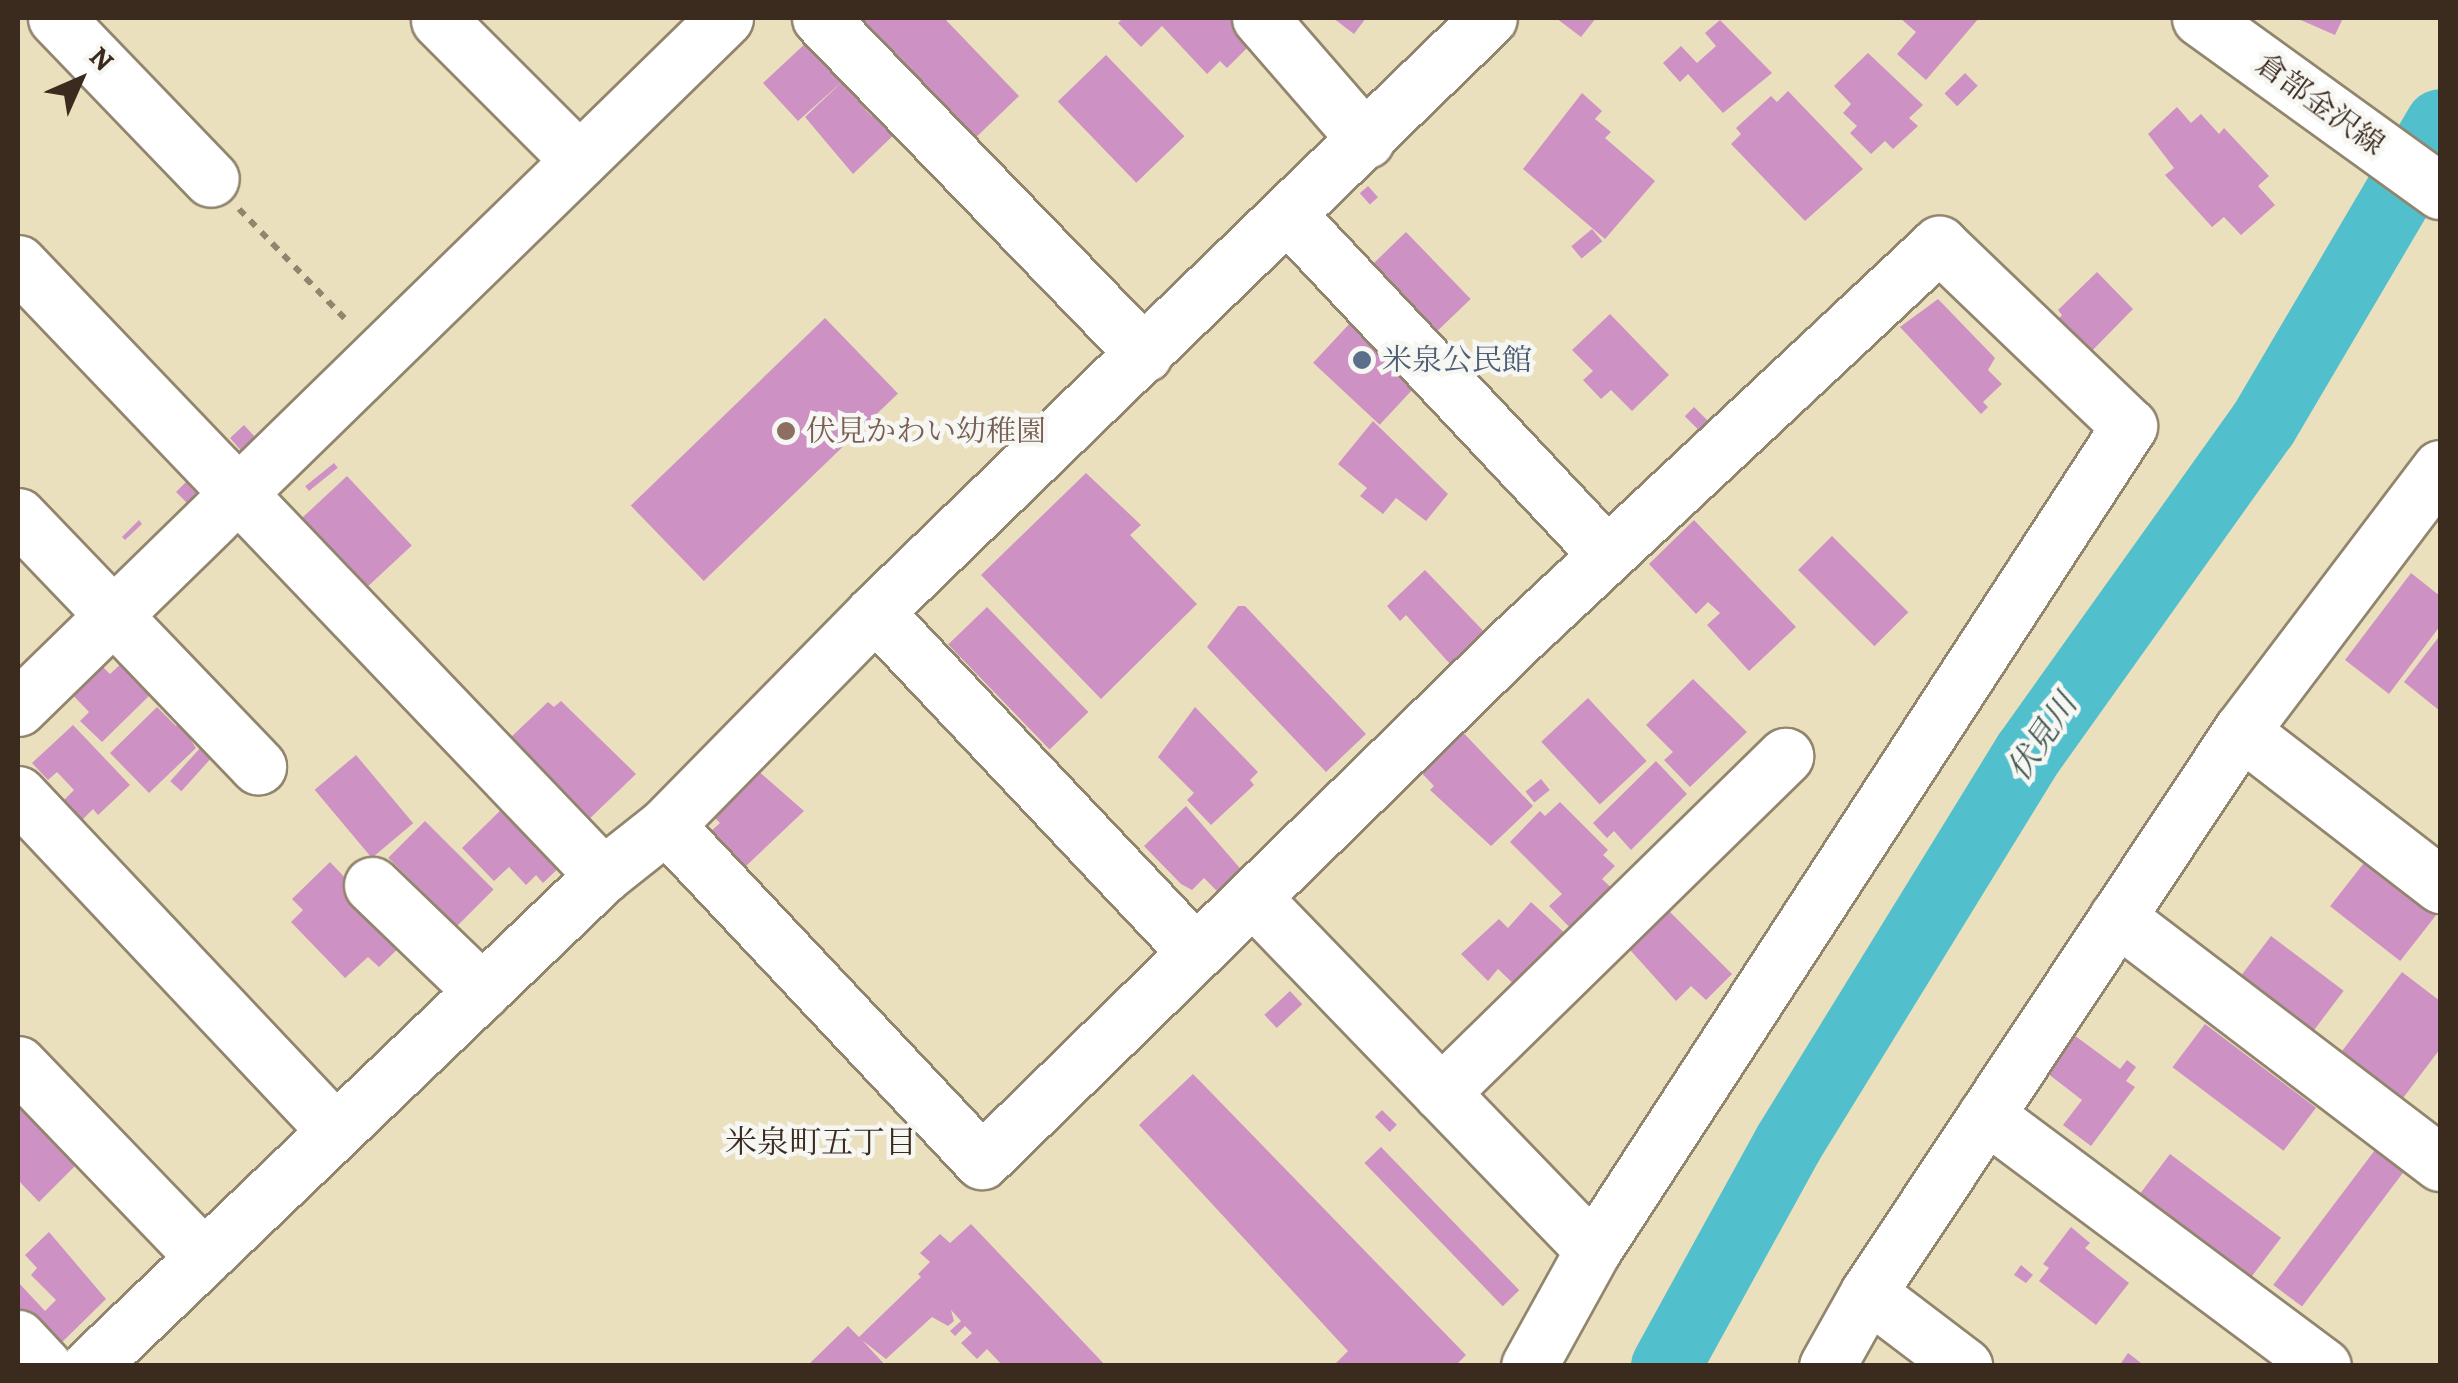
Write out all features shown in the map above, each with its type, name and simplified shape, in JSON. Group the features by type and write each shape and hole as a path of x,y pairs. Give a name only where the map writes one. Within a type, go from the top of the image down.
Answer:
{"street":[{"path":"56,18 211,179"},
{"path":"18,708 725,18"},
{"path":"820,18 1144,354"},
{"path":"1260,18 1366,140"},
{"path":"90,1366 603,875 666,824 875,612 1489,18"},
{"name":"倉部金沢線","path":"2205,19 2440,191"},
{"path":"439,20 579,160"},
{"path":"1288,215 1607,555"},
{"path":"666,824 982,1161 1607,555 1940,244 2129,426 1593,1250 1529,1366"},
{"path":"18,263 603,875"},
{"path":"1827,1366 1868,1292 2241,731 2440,468"},
{"path":"18,516 258,766"},
{"path":"875,612 1194,952"},
{"path":"2241,731 2440,885"},
{"path":"1441,1093 1786,756"},
{"path":"18,794 336,1131"},
{"path":"372,884 482,992"},
{"path":"1253,898 1593,1250"},
{"path":"2117,916 2440,1162"},
{"path":"18,1064 204,1257"},
{"path":"1986,1114 2323,1366"},
{"path":"1868,1292 1964,1366"},
{"path":"18,1338 44,1366"}],"path":[{"path":"211,179 379,354"}],"building":[{"path":"851,18 944,18 1019,96 970,143"},
{"path":"1123,18 1232,18 1250,36 1249,46 1227,68 1220,61 1207,74 1162,26 1141,47 1118,23"},
{"path":"1333,18 1366,18 1354,34"},
{"path":"1556,18 1596,18 1581,37"},
{"path":"1900,18 1979,18 1926,80 1897,54 1916,32"},
{"path":"2296,18 2343,18 2335,35"},
{"path":"1720,20 1772,73 1723,113 1688,74 1680,82 1663,63 1681,46 1697,63 1716,46 1705,33"},
{"path":"808,41 876,99 865,109 872,116 881,107 901,128 853,174 805,117 844,80 798,121 763,83"},
{"path":"1868,53 1923,105 1909,118 1918,126 1893,149 1885,141 1871,154 1850,133 1857,126 1843,113 1851,104 1834,86"},
{"path":"1106,55 1184,136 1136,183 1058,102"},
{"path":"1965,73 1978,86 1957,106 1944,94"},
{"path":"1788,91 1863,169 1805,221 1731,144 1741,134 1736,128 1771,96 1777,102"},
{"path":"1582,93 1602,111 1595,119 1611,132 1605,138 1655,181 1605,239 1523,169"},
{"path":"2177,107 2191,123 2201,114 2219,134 2224,128 2269,176 2258,186 2275,205 2241,235 2224,217 2212,227 2165,175 2174,168 2148,134"},
{"path":"1368,186 1378,197 1370,205 1360,193"},
{"path":"1592,229 1602,241 1582,259 1571,246"},
{"path":"1406,232 1471,299 1431,337 1366,270"},
{"path":"2097,272 2133,309 2086,357 2054,324 2062,315 2058,310"},
{"path":"1938,299 1995,358 1988,370 2002,384 1983,402 1988,407 1981,414 1900,327"},
{"path":"1610,314 1669,375 1632,411 1611,390 1601,399 1583,380 1593,371 1572,350"},
{"path":"825,318 898,394 704,581 631,506"},
{"path":"1352,321 1419,383 1380,425 1313,363"},
{"path":"1694,407 1713,426 1704,435 1685,416"},
{"path":"279,414 244,454 230,438 244,425 255,437"},
{"path":"1373,421 1448,494 1426,521 1396,498 1383,514 1360,496 1367,488 1338,464"},
{"path":"334,463 338,468 309,491 305,486"},
{"path":"196,472 206,499 195,511 176,492"},
{"path":"1086,473 1141,525 1130,535 1197,604 1101,699 981,575"},
{"path":"347,476 412,545 364,590 299,520"},
{"path":"139,520 142,524 125,540 122,537"},
{"path":"1694,520 1796,627 1749,671 1707,625 1720,613 1708,602 1696,614 1649,564"},
{"path":"1832,536 1908,612 1874,646 1798,570"},
{"path":"1425,570 1491,639 1469,661 1461,653 1450,664 1406,615 1400,621 1387,606"},
{"path":"2411,573 2440,596 2440,626 2389,694 2345,660"},
{"path":"1238,606 1245,606 1366,734 1326,772 1207,647"},
{"path":"987,607 1088,712 1050,750 948,645"},
{"path":"2440,640 2440,711 2404,682"},
{"path":"125,660 150,695 102,742 80,721 89,712 68,690 97,661 110,674"},
{"path":"1693,679 1747,732 1690,787 1664,760 1673,752 1646,725"},
{"path":"1588,698 1647,761 1600,805 1541,742"},
{"path":"561,701 636,774 584,824 507,741 548,702 554,707"},
{"path":"157,707 176,726 180,723 196,748 149,793 110,753"},
{"path":"1195,707 1258,772 1250,780 1254,785 1211,825 1187,800 1194,793 1158,757"},
{"path":"73,725 130,785 98,815 93,809 82,820 63,801 74,790 57,772 48,780 32,763"},
{"path":"1456,725 1533,806 1491,846 1430,790 1434,786 1414,765"},
{"path":"201,747 212,757 181,791 170,781"},
{"path":"356,755 413,823 372,858 315,790"},
{"path":"1656,761 1687,794 1631,850 1614,831 1607,838 1593,823"},
{"path":"757,770 804,811 746,866 711,831 720,823 711,814"},
{"path":"1541,779 1550,790 1534,802 1525,792"},
{"path":"1560,802 1608,850 1603,855 1615,866 1602,879 1617,893 1576,934 1549,906 1562,894 1510,842 1540,811 1545,816"},
{"path":"508,803 565,862 543,883 536,875 526,885 509,867 494,881 462,848"},
{"path":"1186,806 1245,874 1222,896 1204,878 1192,890 1181,884 1144,846"},
{"path":"425,821 494,890 457,926 388,858"},
{"path":"2367,859 2437,914 2400,961 2330,906"},
{"path":"330,862 406,941 379,967 368,957 345,978 291,922 303,910 292,899"},
{"path":"1531,902 1568,936 1519,989 1498,969 1488,981 1461,954 1499,919 1508,928"},
{"path":"1662,904 1732,974 1706,1000 1691,986 1676,1001 1623,942"},
{"path":"2271,936 2344,991 2313,1031 2240,977"},
{"path":"2402,972 2440,1001 2440,1049 2400,1102 2339,1055"},
{"path":"1290,991 1302,1004 1277,1028 1264,1015"},
{"path":"2205,1024 2316,1108 2284,1151 2173,1067"},
{"path":"2074,1035 2120,1069 2127,1060 2136,1067 2126,1081 2135,1087 2091,1146 2063,1125 2082,1100 2047,1073"},
{"path":"1193,1074 1466,1355 1455,1366 1333,1366 1348,1351 1139,1125"},
{"path":"25,1099 84,1157 39,1202 18,1180 18,1107"},
{"path":"1382,1110 1397,1125 1390,1132 1375,1117"},
{"path":"2381,1142 2410,1164 2302,1307 2273,1285"},
{"path":"1381,1147 1519,1290 1503,1306 1364,1163"},
{"path":"2170,1154 2281,1238 2250,1279 2139,1196"},
{"path":"971,1224 1106,1366 1003,1366 987,1349 977,1359 961,1343 972,1333 965,1326 955,1336 950,1331 961,1321 951,1310 954,1321 948,1326 932,1317 886,1359 862,1340 886,1366 807,1366 848,1326 859,1337 921,1277 918,1274 930,1262 920,1253 940,1234 950,1243"},
{"path":"2071,1227 2090,1243 2085,1248 2129,1283 2096,1325 2039,1281 2049,1268 2043,1264"},
{"path":"49,1232 106,1299 52,1352 18,1317 18,1282 45,1311 56,1300 31,1275 37,1268 25,1255"},
{"path":"2021,1265 2033,1275 2026,1283 2014,1275"},
{"path":"2128,1353 2145,1366 2119,1366"}],"waterway":[{"name":"伏見川","path":"1666,1366 1788,1144 2028,754 2263,425 2440,124"}],"place":[{"name":"米泉公民館","path":"1362,360"},
{"name":"伏見かわい幼稚園","path":"786,431"}],"district":[{"name":"米泉町五丁目","path":"821,1142"}]}
